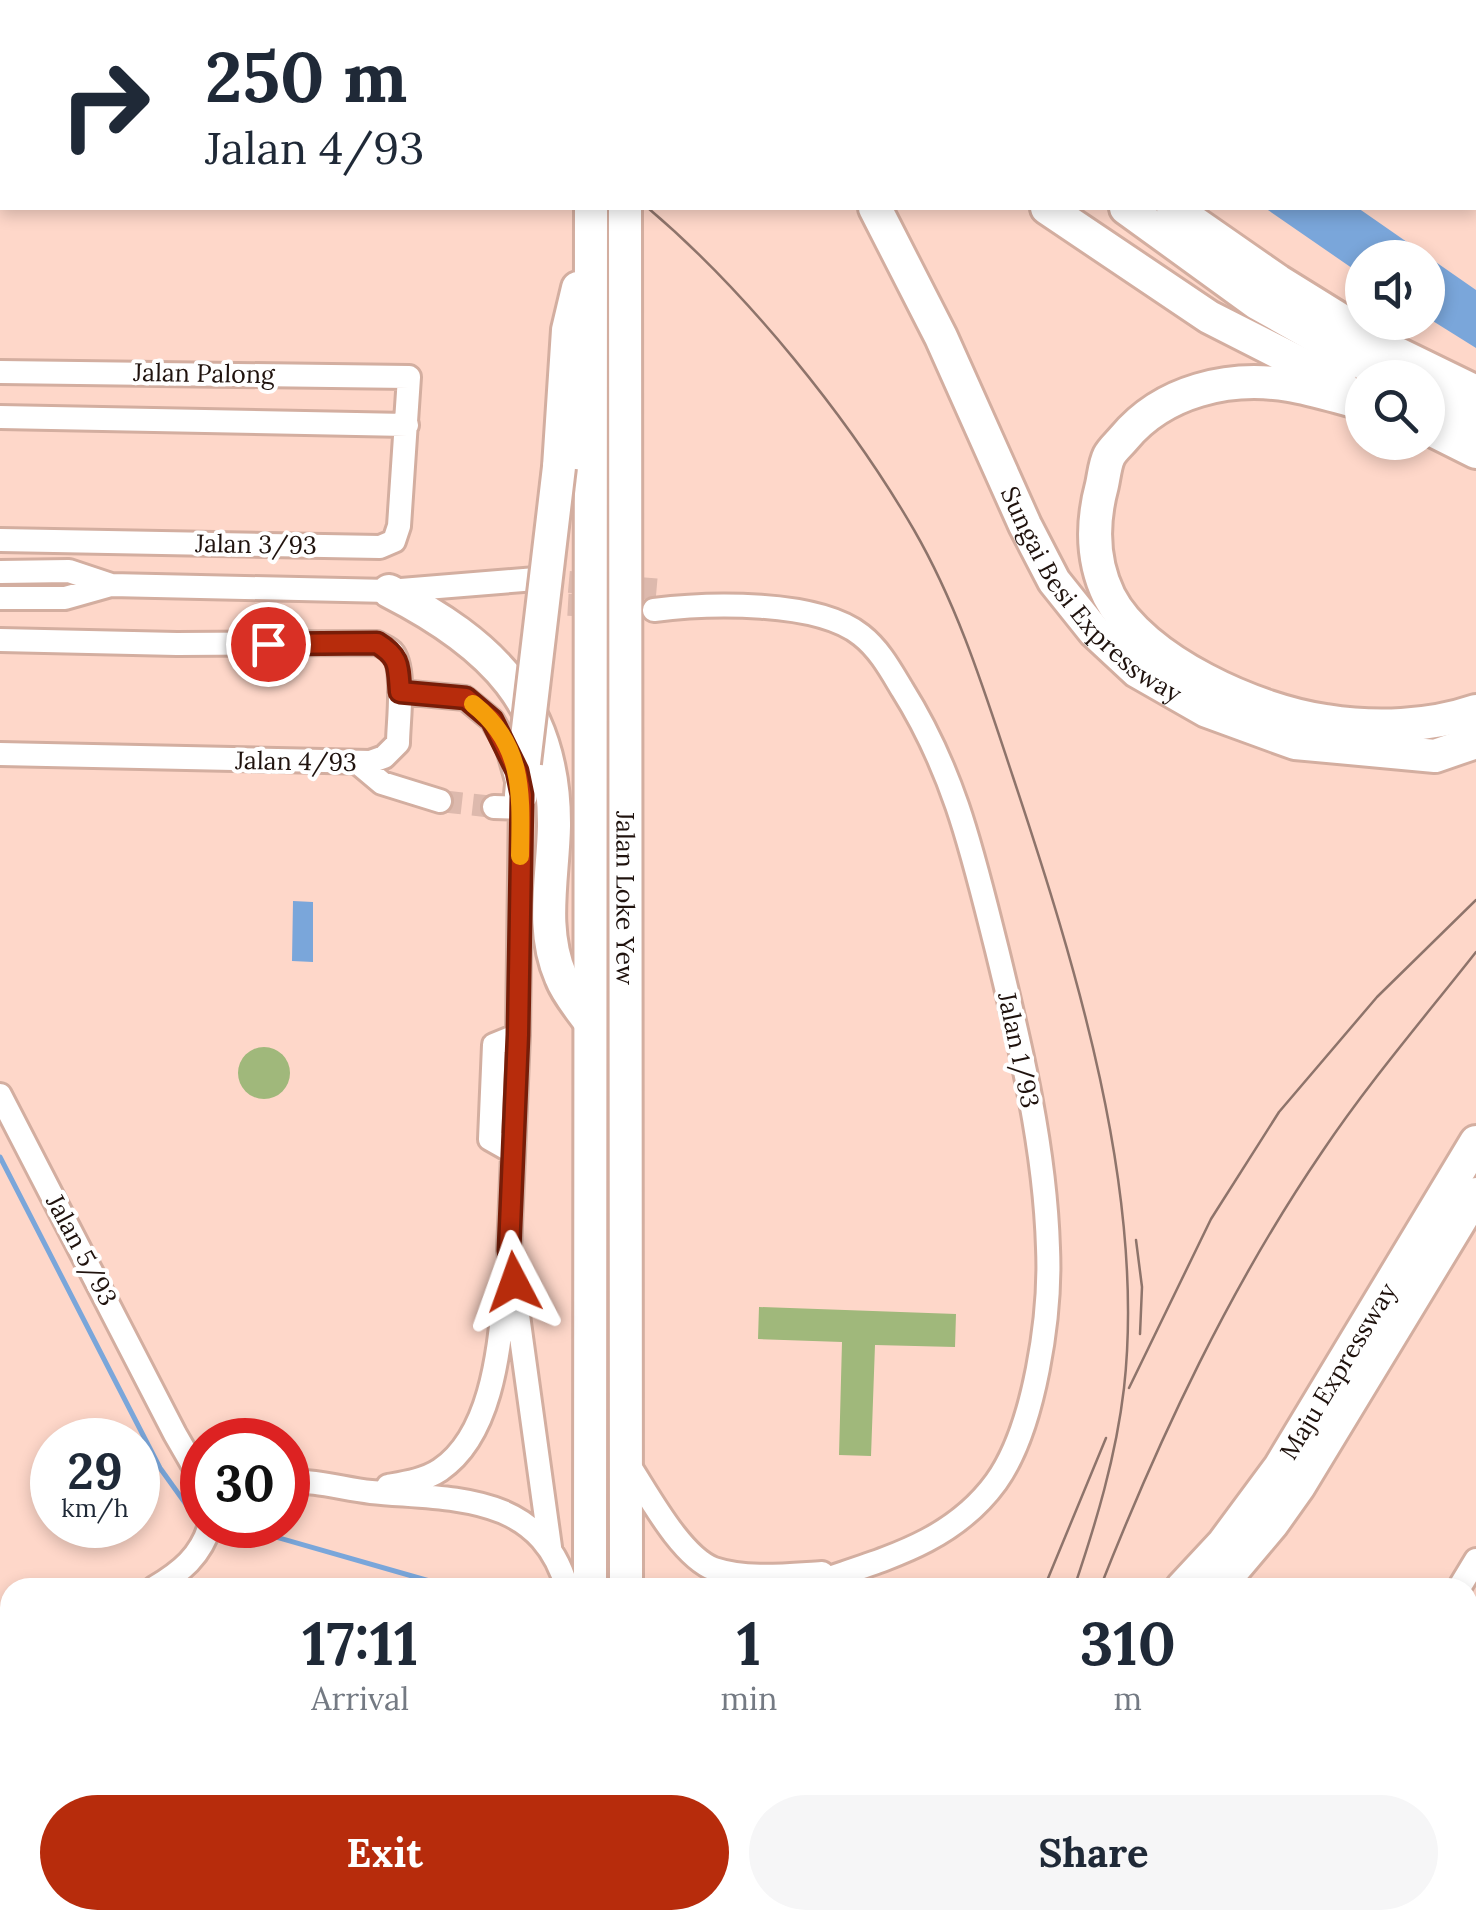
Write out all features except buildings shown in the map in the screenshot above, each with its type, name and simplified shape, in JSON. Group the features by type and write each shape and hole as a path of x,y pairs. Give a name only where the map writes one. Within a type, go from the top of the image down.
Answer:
{"highway":[{"name":"Jalan Loke Yew","path":"625,210 626,1578"},
{"name":"Sungai Besi Expressway","path":"877,210 941,337 1025,525 1054,580 1094,632 1138,671 1207,712 1294,743 1436,756 1476,742"},
{"path":"1051,210 1210,316 1345,390"},
{"path":"1129,210 1257,303 1358,360"},
{"path":"1176,210 1278,281 1386,348 1476,392"},
{"name":"Jalan Loke Yew","path":"574,1578 590,1022 591,222"},
{"path":"515,794 559,466 568,330 591,222"},
{"path":"1345,396 1285,384 1224,384 1177,396 1140,420 1110,455 1095,513 1095,550 1109,596 1139,635 1185,670 1251,700 1324,721 1390,726 1454,718 1476,710"},
{"path":"1445,406 1476,422"},
{"path":"1445,436 1476,452"},
{"path":"388,591 466,636 516,689 535,719 552,777 554,825 548,938 561,980 590,1022"},
{"name":"Maju Expressway","path":"1191,1578 1223,1544 1280,1467 1476,1142"},
{"name":"Maju Expressway","path":"1227,1578 1299,1486 1476,1194"}],"street":[{"name":"Jalan Palong","path":"0,372 409,377"},
{"name":"Jalan 3/93","path":"0,540 380,547 394,541 399,526 409,377"},
{"path":"0,417 407,425"},
{"path":"0,572 69,571 110,584 388,591 481,586 535,591"},
{"path":"0,598 65,598 110,584"},
{"name":"Jalan 1/93","path":"658,600 772,609 840,622 861,635 881,656 935,746 965,821 1020,1046 1038,1145 1048,1253 1041,1360 1022,1424 1000,1478 975,1508 934,1538 833,1578"},
{"name":"Jalan 4/93","path":"0,640 377,643 392,652 398,665 400,692 398,743 384,758 357,762 0,754"},
{"path":"365,1491 438,1472 454,1459 471,1436 490,1391 496,1364 509,1250 518,1035 512,758 492,720 466,698 400,692"},
{"path":"357,762 382,783 440,802"},
{"name":"Jalan 5/93","path":"0,1094 180,1442"},
{"path":"509,1250 550,1547"},
{"name":"Jalan 5/93","path":"163,1406 180,1423"},
{"name":"Jalan 1/93","path":"623,1457 688,1550 710,1568 738,1574 856,1571"},
{"path":"310,1482 478,1502 506,1510 550,1547 569,1578"},
{"path":"168,1578 190,1562 201,1548"},
{"path":"189,1578 208,1560 213,1548"}],"green space":[{"path":"264,1047 282,1055 290,1073 282,1091 264,1099 246,1091 238,1073 246,1055"},
{"path":"759,1307 956,1314 955,1347 875,1345 871,1456 839,1455 842,1342 758,1339"}],"water":[{"path":"1268,210 1361,210 1404,240 1345,240 1345,263"},
{"path":"1445,268 1476,290 1476,348 1445,329"},
{"path":"293,901 313,902 313,962 292,961"}],"waterway":[{"path":"0,1157 160,1468 180,1496"},
{"path":"310,1547 419,1578"}],"tunnel":[{"path":"536,579 662,590"},
{"path":"535,603 606,607"},
{"path":"440,801 494,807"}],"tram line":[{"path":"650,210 722,278 793,358 859,444 914,530 970,651 1060,923 1100,1079 1115,1158 1125,1236 1128,1313 1124,1388 1116,1439 1077,1578"},
{"path":"1129,1388 1211,1219 1279,1112 1377,997 1476,900"},
{"path":"1104,1578 1172,1419 1257,1256 1340,1126 1476,952"},
{"path":"1136,1240 1142,1287 1140,1334"},
{"path":"1048,1578 1106,1438"}],"slow traffic":[{"path":"473,704 492,720 517,771 522,795 520,856"}],"route":[{"path":"268,644 377,643 392,652 398,665 400,692 466,698 492,720 507,745 522,795 509,1250 514,1282"}]}
